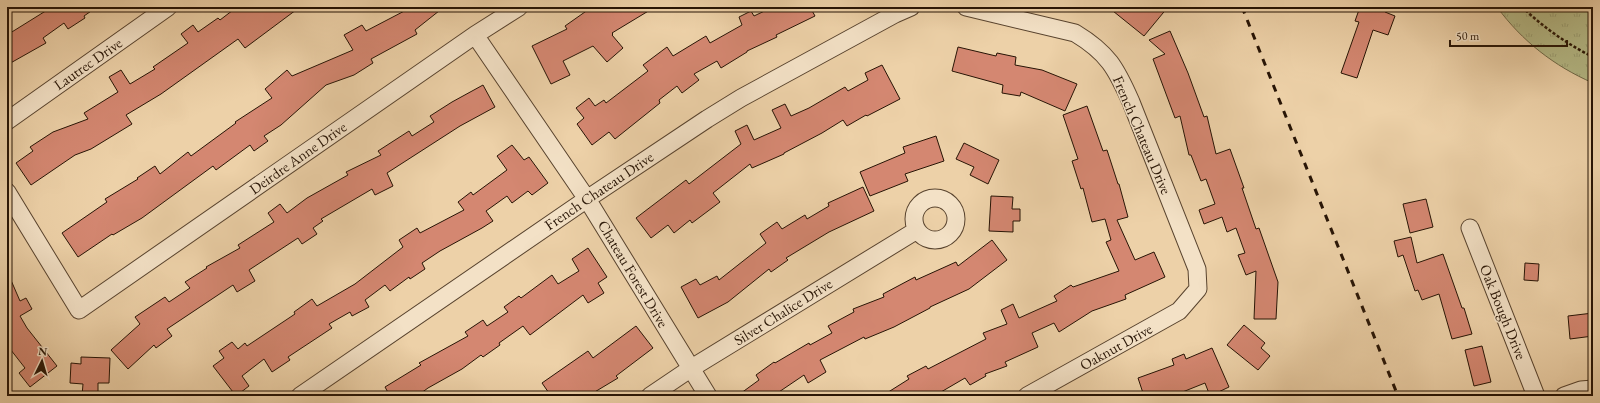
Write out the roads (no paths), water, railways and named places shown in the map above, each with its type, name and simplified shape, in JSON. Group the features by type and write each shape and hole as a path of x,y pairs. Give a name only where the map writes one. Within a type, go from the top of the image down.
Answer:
{"street":[{"name":"Lautrec Drive","path":"7,121 168,7"},
{"name":"Deirdre Anne Drive","path":"7,192 79,310 475,35 519,7"},
{"name":"French Chateau Drive","path":"300,396 587,199 740,98 895,14 911,7"},
{"name":"French Chateau Drive","path":"966,7 1076,33 1089,41 1103,53 1120,76 1131,102 1198,269 1198,289"},
{"name":"Chateau Forest Drive","path":"475,35 587,199 690,369 708,396"},
{"name":"Oak Bough Drive","path":"1470,228 1536,396"},
{"name":"Silver Chalice Drive","path":"650,396 690,369 917,230"},
{"name":"Oaknut Drive","path":"1027,396 1179,311 1198,289"},
{"path":"1564,396 1581,390 1593,389"}],"railway":[{"path":"1242,7 1398,396"}]}
